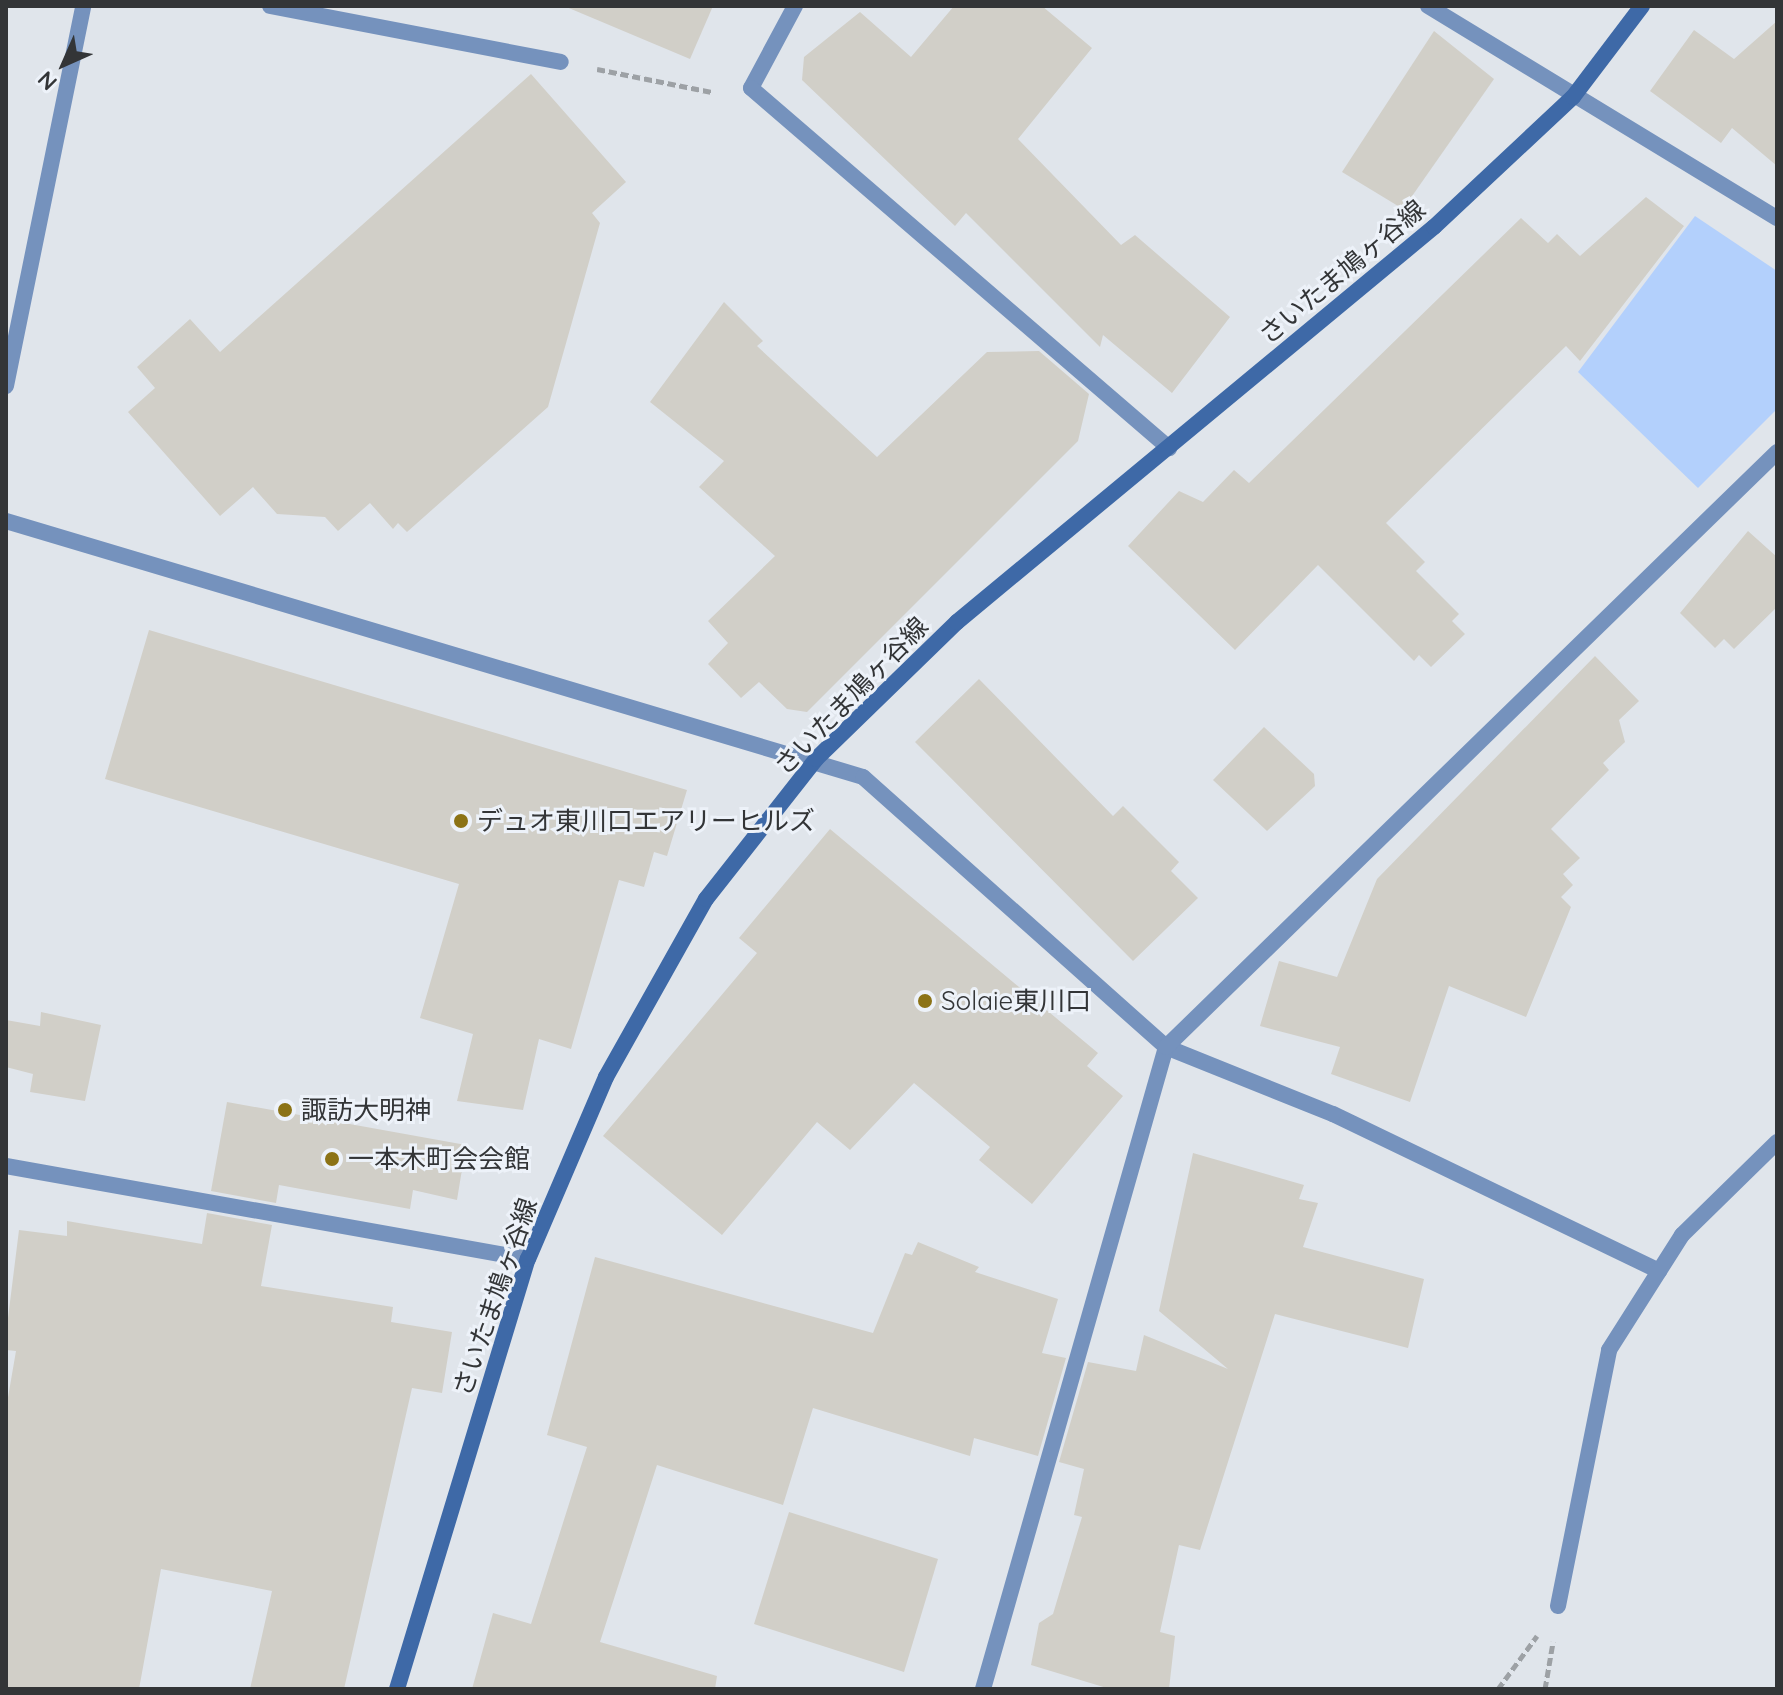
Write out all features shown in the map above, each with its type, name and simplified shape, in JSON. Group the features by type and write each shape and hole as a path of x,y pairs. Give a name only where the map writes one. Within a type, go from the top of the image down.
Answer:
{"main road":[{"name":"さいたま鳩ヶ谷線","path":"397,1689 528,1259 606,1077 706,899 816,759 957,622 1434,227 1573,97 1642,6"}],"street":[{"path":"6,386 83,6"},
{"path":"270,6 328,11 561,62"},
{"path":"795,6 751,88 1169,448"},
{"path":"1428,6 1573,97 1777,218"},
{"path":"983,1689 1166,1047 1777,452"},
{"path":"6,521 816,759 863,777 1166,1047 1333,1114 1659,1271"},
{"path":"1558,1606 1609,1350 1682,1235 1777,1142"},
{"path":"6,1166 528,1259"}],"path":[{"path":"592,68 716,92"},
{"path":"1498,1689 1558,1606"}],"shaded area":[{"path":"1695,216 1777,271 1777,409 1698,488 1578,372"}],"building":[{"path":"564,6 713,6 690,59"},
{"path":"954,6 1042,6 1092,48 1018,139 1121,245 1135,235 1230,317 1172,393 1103,335 1100,347 966,213 955,226 802,80 804,57 860,12 911,57"},
{"path":"1777,21 1777,166 1732,128 1721,143 1650,91 1694,30 1734,59"},
{"path":"1434,31 1494,79 1403,209 1342,172"},
{"path":"531,74 626,182 592,213 600,223 548,407 407,532 398,523 393,529 370,503 338,531 325,517 277,514 253,487 220,516 128,412 155,388 137,367 190,319 220,352"},
{"path":"1646,197 1684,226 1580,361 1566,346 1386,523 1425,562 1416,571 1459,614 1452,621 1465,634 1431,667 1419,655 1414,661 1318,565 1235,650 1128,546 1179,491 1203,502 1234,470 1249,483 1521,218 1548,243 1557,234 1580,256"},
{"path":"724,302 763,341 757,346 877,457 987,352 1039,351 1089,394 1078,441 807,712 787,709 759,682 741,698 708,664 728,643 708,621 775,556 699,487 724,461 650,402"},
{"path":"1748,531 1777,557 1777,607 1734,649 1724,639 1715,648 1680,613"},
{"name":"デュオ東川口エアリーヒルズ","path":"149,630 687,790 667,856 654,852 644,887 619,880 571,1049 539,1039 523,1110 457,1101 473,1034 420,1018 459,884 105,779"},
{"path":"1595,656 1639,701 1619,720 1625,742 1603,763 1609,770 1551,829 1580,858 1563,874 1573,885 1561,897 1571,907 1526,1017 1449,986 1410,1102 1331,1074 1340,1047 1260,1026 1279,961 1337,977 1377,879"},
{"path":"979,679 1113,816 1123,806 1179,862 1171,871 1198,898 1133,961 915,742"},
{"path":"1264,727 1314,774 1315,786 1267,831 1213,780"},
{"name":"Solaie東川口","path":"830,829 1098,1053 1087,1066 1123,1096 1032,1204 979,1160 990,1147 914,1083 850,1150 817,1122 722,1235 603,1136 757,953 739,938"},
{"path":"41,1012 101,1025 85,1101 30,1092 33,1074 6,1067 6,1020 40,1026"},
{"path":"227,1102 466,1145 457,1200 413,1190 410,1209 279,1185 276,1203 211,1191"},
{"path":"1193,1153 1304,1185 1299,1199 1318,1203 1303,1247 1424,1279 1408,1348 1275,1314 1200,1550 1179,1545 1160,1632 1175,1636 1169,1689 1110,1689 1031,1665 1039,1623 1053,1614 1082,1517 1074,1515 1084,1469 1059,1462 1088,1362 1136,1371 1144,1335 1228,1369 1159,1311"},
{"path":"207,1213 272,1225 261,1286 393,1307 391,1322 452,1332 442,1393 412,1388 344,1689 250,1689 272,1591 161,1569 139,1689 6,1689 6,1409 16,1351 6,1350 6,1334 19,1230 67,1236 67,1221 202,1244"},
{"path":"918,1242 979,1267 975,1272 1058,1299 1042,1353 1066,1358 1038,1456 974,1438 970,1456 813,1408 783,1505 657,1465 600,1642 717,1676 715,1689 472,1689 493,1613 531,1624 587,1447 547,1435 595,1257 873,1333 905,1253 912,1255"},
{"path":"789,1512 938,1559 904,1672 754,1624"}],"place":[{"name":"デュオ東川口エアリーヒルズ","path":"461,821"},
{"name":"Solaie東川口","path":"925,1001"},
{"name":"諏訪大明神","path":"285,1110"},
{"name":"一本木町会会館","path":"332,1159"}]}
